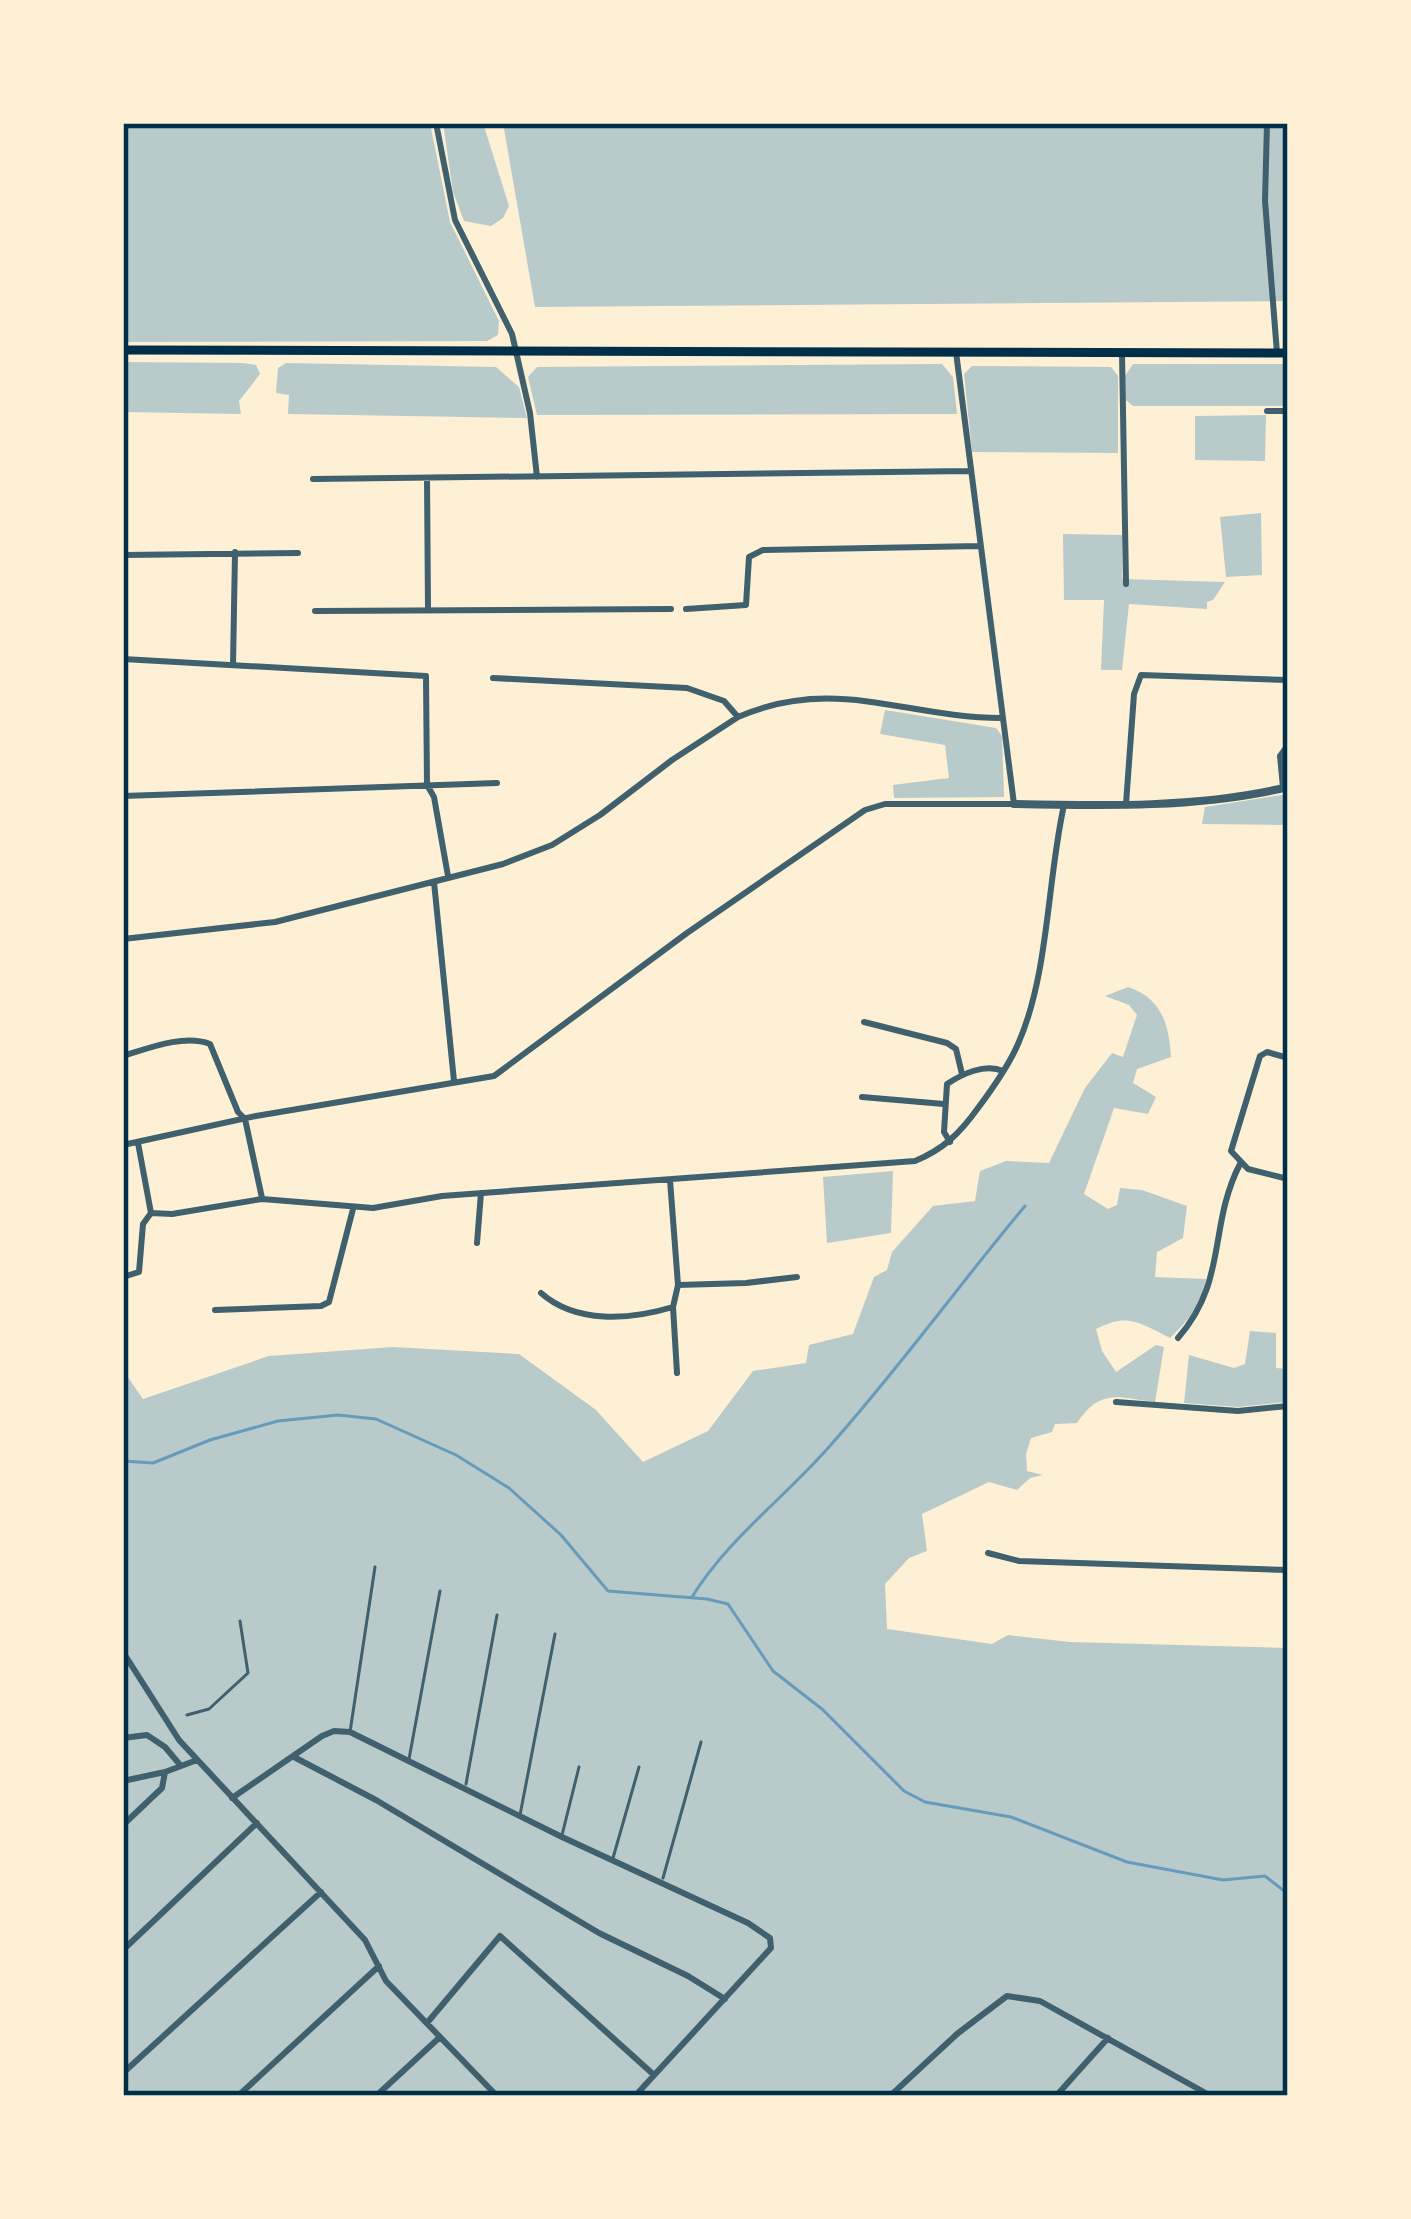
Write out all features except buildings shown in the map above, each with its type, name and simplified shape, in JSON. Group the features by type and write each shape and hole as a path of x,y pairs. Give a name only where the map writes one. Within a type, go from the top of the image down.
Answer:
{"main road":[{"path":"123,350 1283,353"}],"street":[{"path":"436,123 455,220 517,351 537,477"},
{"path":"1268,123 1265,201 1283,353"},
{"path":"956,352 1014,804"},
{"path":"1122,352 1126,584"},
{"path":"1267,411 1288,411"},
{"path":"314,479 970,471"},
{"path":"427,479 428,609"},
{"path":"686,609 746,604 748,557 763,550 980,546"},
{"path":"233,665 235,552"},
{"path":"123,555 298,553"},
{"path":"315,611 670,609"},
{"path":"123,659 426,676 427,785 434,797 448,877"},
{"path":"1126,804 1134,694 1141,675 1288,680"},
{"path":"493,678 687,688 724,701 738,717"},
{"path":"123,939 275,922 434,882 553,845 738,717 772,702 808,697 1001,718"},
{"path":"123,1144 482,1079 505,1070 687,932 865,809 885,804 1126,804 1286,788 1280,757 1288,745"},
{"path":"123,796 497,783"},
{"path":"151,1213 172,1214 262,1199 353,1208 481,1193 915,1161 950,1142 1003,1071 1024,1028 1064,805"},
{"path":"434,882 454,1081"},
{"path":"864,1022 947,1043 956,1049 962,1074"},
{"path":"123,1056 200,1040 210,1044 245,1119 262,1199"},
{"path":"1288,1058 1267,1052 1261,1056 1232,1151 1240,1164 1288,1179"},
{"path":"950,1142 944,1132 947,1084 962,1074 995,1067 1003,1071"},
{"path":"862,1097 944,1104"},
{"path":"123,1277 139,1272 142,1224 151,1213 138,1143"},
{"path":"1178,1338 1206,1298 1215,1244 1240,1164"},
{"path":"670,1180 678,1285 673,1307 677,1372"},
{"path":"477,1243 481,1193"},
{"path":"215,1310 329,1302 353,1208"},
{"path":"678,1285 797,1276"},
{"path":"541,1293 571,1311 619,1318 673,1307"},
{"path":"1116,1402 1238,1411 1288,1406"},
{"path":"988,1553 1019,1561 1288,1570"},
{"path":"123,1652 178,1740 365,1940 386,1981 497,2096"},
{"path":"232,1798 334,1731 350,1732 748,1923 770,1938 771,1948 635,2096"},
{"path":"123,1738 147,1735 181,1766"},
{"path":"293,1756 599,1933 725,1999"},
{"path":"123,1781 196,1760"},
{"path":"123,1825 162,1788 165,1772"},
{"path":"123,1950 256,1823"},
{"path":"123,2073 321,1892"},
{"path":"427,2023 500,1936 654,2075"},
{"path":"238,2096 379,1966"},
{"path":"890,2096 1007,1996 1040,2001 1211,2096"},
{"path":"376,2096 440,2037"},
{"path":"1056,2096 1108,2038"}],"lane":[{"path":"350,1732 375,1567"},
{"path":"409,1759 440,1591"},
{"path":"466,1786 497,1615"},
{"path":"188,1715 208,1708 248,1673 240,1621"},
{"path":"520,1815 555,1634"},
{"path":"661,1885 701,1742"},
{"path":"562,1837 579,1767"},
{"path":"612,1861 639,1767"}],"shaded area":[{"path":"123,123 430,123 450,222 499,321 498,335 487,341 123,342"},
{"path":"443,123 483,123 509,206 491,226 464,221 453,192"},
{"path":"503,123 1288,123 1288,301 535,307"},
{"path":"123,362 243,363 256,365 260,374 239,401 241,414 123,412"},
{"path":"286,363 496,367 519,387 527,418 288,414 289,395 276,393 278,368"},
{"path":"942,364 953,377 957,414 537,415 528,377 537,367"},
{"path":"1133,364 1288,364 1288,406 1133,406 1123,398 1123,379"},
{"path":"972,366 1111,367 1118,376 1118,453 972,452 964,374"},
{"path":"1266,415 1265,461 1195,460 1195,416"},
{"path":"1261,513 1262,575 1226,577 1220,517"},
{"path":"1063,534 1122,535 1122,579 1225,582 1207,602 1207,609 1129,604 1122,670 1101,670 1104,600 1064,600"},
{"path":"885,710 996,728 1002,736 1004,797 894,798 893,785 949,778 945,745 880,734"},
{"path":"1288,794 1288,825 1202,824 1205,807"},
{"path":"1128,987 1149,998 1162,1014 1171,1057 1137,1069 1133,1083 1156,1097 1148,1114 1114,1108 1084,1194 1108,1209 1117,1205 1120,1188 1142,1190 1187,1206 1183,1238 1157,1252 1155,1277 1206,1279 1201,1297 1170,1338 1126,1320 1096,1329 1102,1351 1116,1372 1156,1345 1164,1347 1155,1402 1120,1397 1102,1400 1077,1423 1055,1424 1052,1432 1031,1438 1027,1471 1043,1475 1030,1478 1017,1490 989,1482 922,1514 927,1551 909,1558 885,1584 887,1629 992,1644 1008,1635 1070,1642 1288,1648 1288,2096 1138,2096 1126,2090 1134,2096 123,2096 123,1370 143,1399 269,1356 393,1347 519,1354 596,1410 643,1462 708,1431 753,1371 806,1363 809,1345 853,1334 874,1277 887,1270 892,1252 933,1206 975,1201 980,1171 1006,1161 1049,1163 1085,1088 1112,1053 1123,1057 1137,1015 1129,1005 1105,996"},
{"path":"893,1171 891,1233 827,1243 823,1177"},
{"path":"1250,1331 1276,1333 1276,1368 1288,1369 1286,1402 1238,1407 1184,1403 1189,1355 1234,1368 1245,1364"}],"waterway":[{"path":"692,1597 722,1557 854,1418 1025,1206"},
{"path":"123,1461 153,1463 210,1440 278,1421 338,1415 376,1419 456,1455 509,1488 561,1535 608,1591 728,1604 773,1671 822,1709 904,1791 925,1802 1011,1817 1127,1862 1223,1880 1265,1876 1288,1894"}]}
